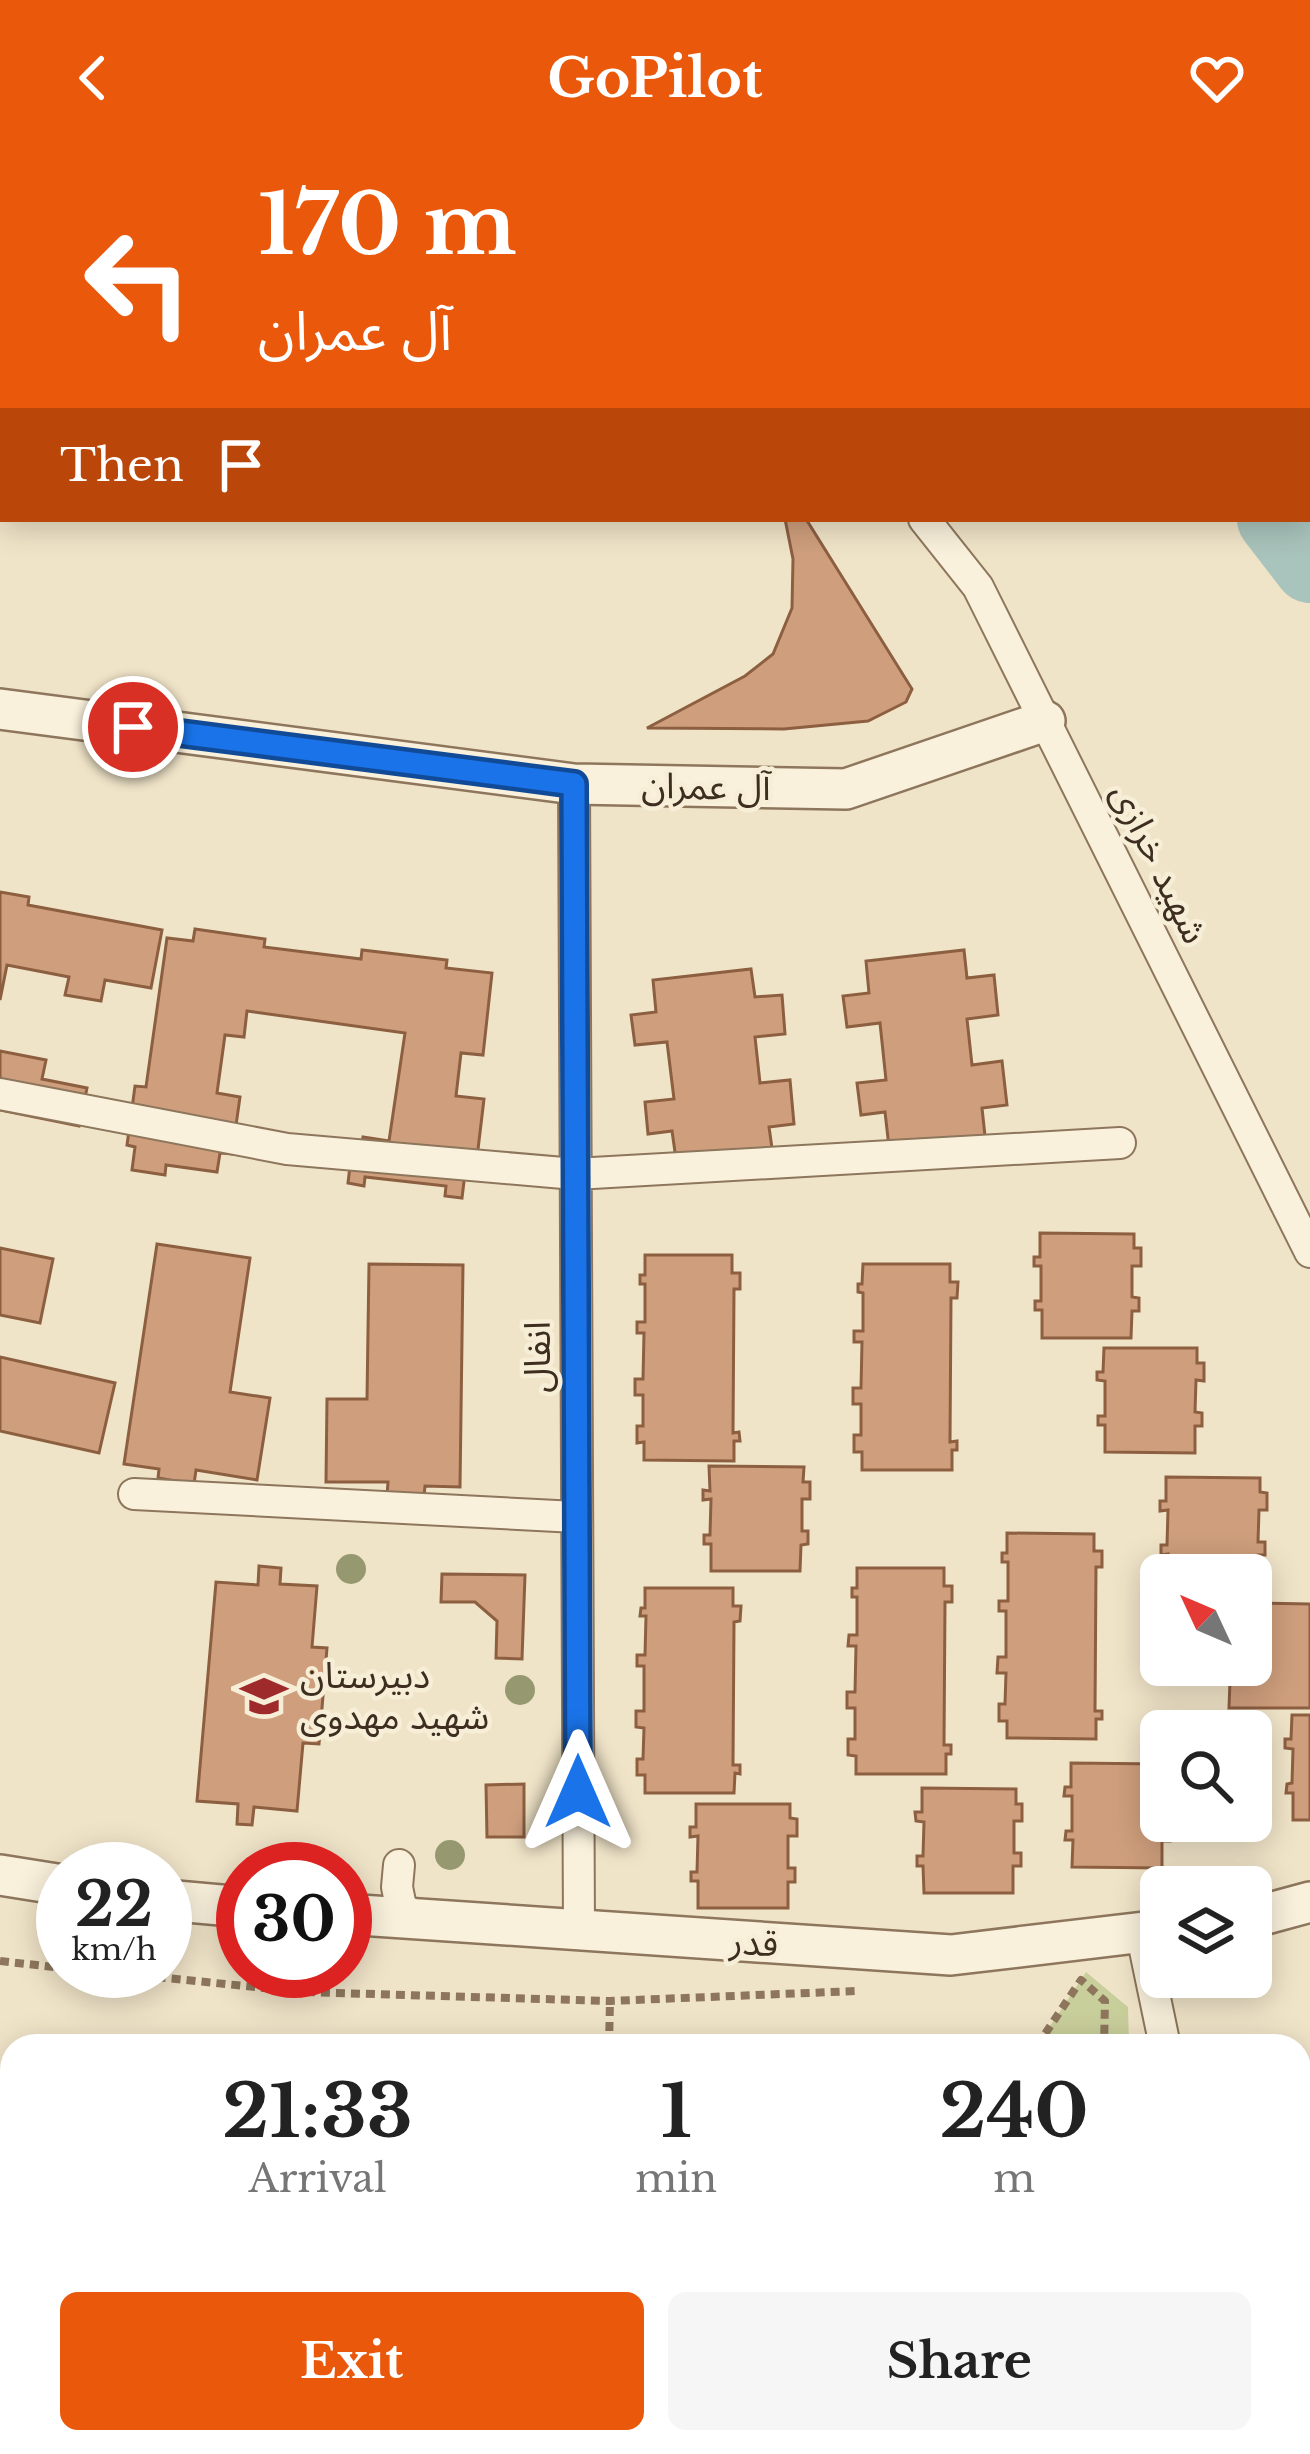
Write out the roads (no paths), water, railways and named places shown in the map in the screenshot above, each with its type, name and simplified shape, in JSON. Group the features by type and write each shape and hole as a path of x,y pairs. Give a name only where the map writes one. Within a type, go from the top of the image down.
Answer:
{"street":[{"name":"شهید خرازی","path":"927,522 978,587 1310,1252"},
{"name":"آل عمران","path":"0,710 574,784 846,789 1045,721"},
{"name":"انفال","path":"574,784 579,1930"},
{"path":"0,1094 287,1149 575,1174 1120,1143"},
{"path":"134,1494 576,1517"},
{"path":"399,1864 401,1907 418,1919"},
{"path":"0,1875 36,1881"},
{"path":"1272,1912 1310,1902"},
{"name":"قدر","path":"372,1916 951,1955 1140,1931"},
{"path":"1159,1998 1164,2034"}],"waterway":[{"path":"1275,522 1310,567"}],"place":[{"name":"دبیرستان شهید مهدوی","path":"264,1696"}]}
